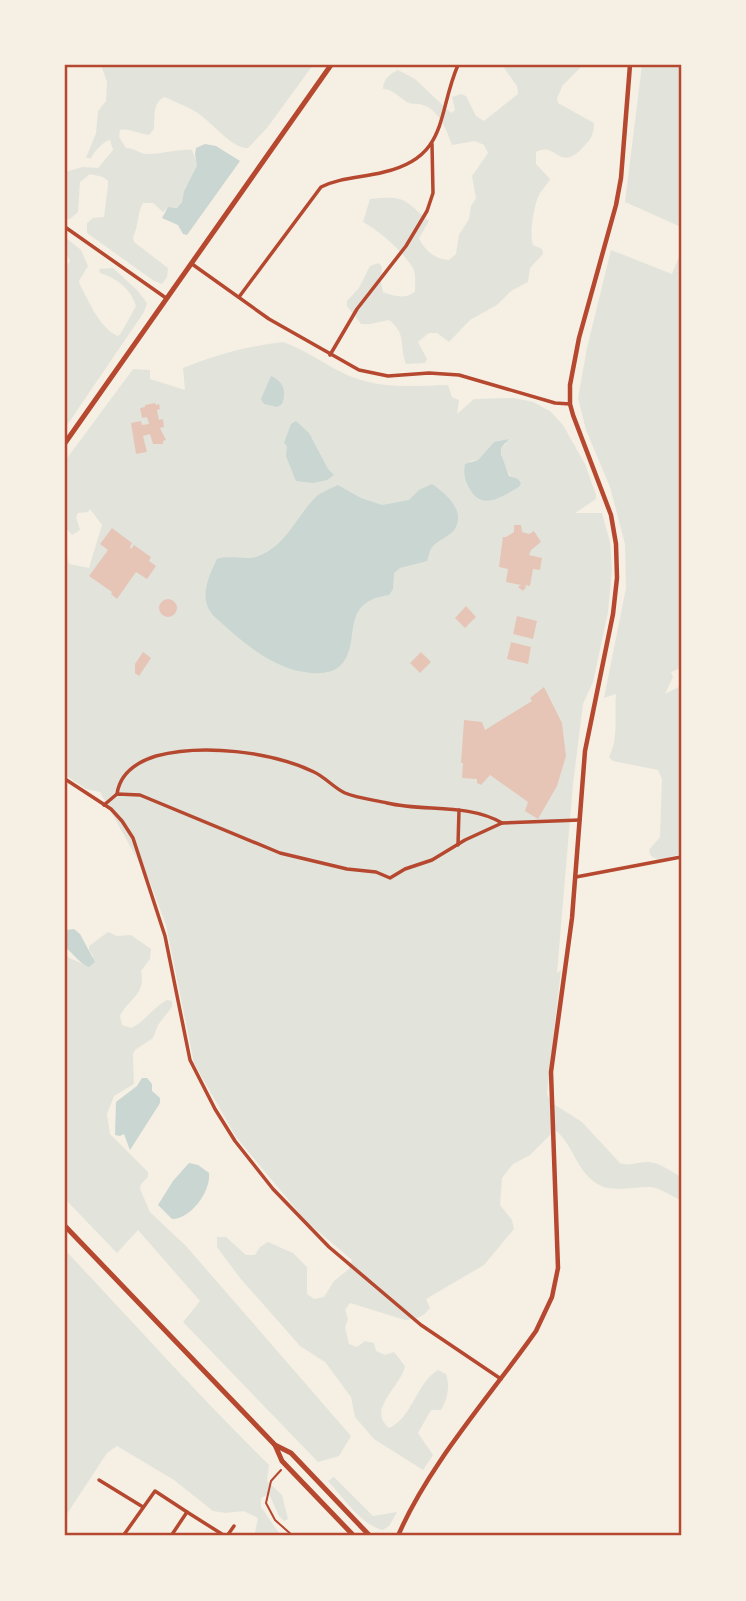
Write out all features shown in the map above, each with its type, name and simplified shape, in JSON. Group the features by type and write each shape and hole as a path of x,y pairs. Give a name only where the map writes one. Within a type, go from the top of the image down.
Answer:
{"main road":[{"path":"65,443 331,65"},
{"path":"65,1226 275,1446 282,1461 354,1536"},
{"path":"275,1446 290,1453 370,1536"}],"street":[{"path":"330,356 350,320 406,246 428,211 433,186 432,144 458,65"},
{"path":"398,1536 411,1507 545,1315 556,1280 559,1246 551,1072 576,877 584,751 613,614 617,562 611,515 570,404 572,374 581,326 619,192 630,65"},
{"path":"239,297 321,187 337,180 368,176 397,168 432,144"},
{"path":"65,227 167,299"},
{"path":"192,264 269,319 350,367 388,376 429,373 459,375 555,403 570,404"},
{"path":"104,805 117,794 120,782 130,768 139,762 170,753 219,749 272,758 314,772 345,793 402,806 459,810 493,817 502,822"},
{"path":"65,779 104,805 122,821 133,838 165,936 190,1060 235,1141 273,1189 329,1247 421,1325 502,1379"},
{"path":"117,794 140,795 280,853 347,869 376,872 390,878 405,869 432,860 502,822 580,820"},
{"path":"458,845 459,810"},
{"path":"576,877 681,857"},
{"path":"99,1480 143,1507"},
{"path":"123,1536 155,1491 226,1536 234,1526"},
{"path":"171,1536 187,1512"}],"lane":[{"path":"281,1470 271,1481 266,1503 275,1520 293,1536"}],"shaded area":[{"path":"101,65 313,65 267,128 248,148 235,144 196,112 165,97 156,106 154,129 149,135 120,130 119,137 126,148 146,154 192,150 198,166 177,208 168,207 163,212 153,203 143,203 140,211 134,242 168,268 167,277 162,284 87,233 87,223 93,218 104,217 108,181 103,177 90,174 80,182 78,212 70,219 65,219 65,172 83,167 98,168 113,150 110,140 91,158 86,158 96,133 98,111 106,101 107,82"},
{"path":"507,65 583,65 563,85 557,98 558,103 594,123 592,135 577,153 570,157 549,150 536,152 536,164 550,179 540,193 534,211 533,245 542,249 543,254 530,268 528,282 511,291 497,305 470,320 449,342 437,333 429,333 418,342 427,359 425,363 406,364 395,325 389,320 361,324 347,306 347,301 359,288 370,266 379,263 382,267 383,292 404,296 415,291 415,273 409,262 384,236 363,222 370,199 398,198 408,203 429,221 419,238 424,246 431,254 449,260 456,254 459,235 469,219 471,206 476,198 472,176 488,153 484,145 475,141 452,145 434,111 423,105 407,102 383,89 384,82 398,70 415,79 451,113 455,110 452,97 461,94 466,96 476,116 484,121 518,94 517,86 504,68"},
{"path":"642,65 681,65 681,227 625,202"},
{"path":"205,144 216,146 240,161 187,235 183,234 178,225 162,218 168,207 177,208 182,202 184,191 197,166 196,148"},
{"path":"65,237 81,250 88,266 79,281 80,285 96,314 112,332 118,336 121,333 136,306 131,294 122,285 100,273 99,269 113,268 147,303 144,312 65,428 65,269 70,261 65,251"},
{"path":"611,250 672,274 681,252 681,668 671,672 673,677 665,694 681,686 681,854 659,860 651,856 649,850 660,837 662,779 658,770 613,761 609,757 615,734 616,694 604,698 626,588 625,544 610,487 586,430 578,398"},
{"path":"283,342 291,345 341,372 367,382 394,386 448,385 452,397 459,400 457,414 474,399 514,398 533,402 550,411 563,425 585,464 596,495 596,499 575,513 602,513 610,542 612,570 608,612 593,682 583,704 573,784 557,973 561,970 547,1094 552,1103 582,1122 620,1163 653,1163 681,1177 681,1200 655,1188 616,1189 596,1183 589,1178 555,1130 530,1155 513,1164 502,1178 500,1205 512,1220 514,1229 484,1265 426,1299 430,1308 416,1318 405,1320 350,1303 345,1310 349,1344 357,1347 365,1341 374,1343 376,1351 385,1355 394,1352 405,1366 381,1413 389,1428 404,1416 431,1376 438,1370 446,1374 448,1388 443,1406 441,1410 431,1410 418,1433 433,1455 423,1470 374,1439 355,1417 351,1397 325,1362 300,1346 240,1278 217,1247 217,1237 226,1237 246,1255 255,1255 260,1247 268,1242 293,1253 307,1267 307,1294 314,1299 324,1297 334,1281 349,1269 352,1260 306,1221 236,1137 194,1063 166,925 150,882 100,792 86,789 65,775 65,548 69,564 89,568 102,525 90,509 88,512 78,513 76,517 80,530 72,535 65,527 65,461 133,369 150,370 150,379 185,390 183,368 232,352","holes":["494,442 507,443 501,448 502,458 519,487 493,499 470,461 478,460"]},
{"path":"271,376 281,384 284,391 282,404 277,407 264,404 261,399"},
{"path":"296,421 309,433 334,475 327,480 313,483 296,481 284,443 291,424"},
{"path":"509,439 501,448 501,454 509,476 521,483 519,487 488,501 476,497 464,475 465,464 478,460 494,442"},
{"path":"432,484 448,497 456,509 458,522 455,529 433,546 427,561 400,568 394,573 393,589 389,595 373,599 363,606 357,614 348,655 336,669 316,673 284,667 248,646 210,611 206,589 217,559 251,558 267,552 276,546 318,495 338,485 361,498 382,505 409,500 419,490"},
{"path":"74,929 80,934 95,962 89,967 65,947 65,930"},
{"path":"108,932 117,936 131,935 151,949 150,959 141,971 139,991 120,1016 122,1025 131,1028 162,1003 172,1001 172,1007 158,1025 153,1038 133,1054 134,1084 114,1096 107,1114 110,1134 148,1172 148,1177 140,1189 150,1212 186,1246 351,1436 339,1456 318,1462 183,1322 200,1301 138,1230 117,1253 65,1199 65,956 90,967 93,956 89,946"},
{"path":"142,1078 147,1078 152,1084 152,1091 160,1098 160,1103 130,1150 124,1134 115,1135 116,1102 137,1086"},
{"path":"189,1163 198,1165 209,1173 207,1188 193,1209 179,1218 172,1219 158,1205 173,1181"},
{"path":"65,1250 269,1465 267,1481 282,1495 288,1519 284,1521 279,1516 269,1494 261,1498 261,1507 281,1536 259,1536 255,1533 258,1518 244,1511 213,1511 174,1480 117,1446 107,1453 65,1517"},
{"path":"334,1477 373,1516 397,1512 389,1526 383,1530 360,1517 328,1481"}],"building":[{"path":"159,404 159,420 163,419 164,427 160,428 166,440 163,444 153,444 150,434 143,436 147,452 136,454 131,423 141,421 142,425 149,424 147,417 142,418 140,408"},
{"path":"514,525 521,525 522,532 529,534 534,531 541,542 529,555 542,558 540,570 533,569 530,586 525,585 523,591 518,587 521,585 506,582 508,569 499,567 503,537 514,532"},
{"path":"112,528 132,543 131,549 134,545 151,557 149,561 156,566 147,579 136,572 117,599 112,592 89,576 108,550 100,544"},
{"path":"168,599 174,602 177,608 174,614 168,617 162,614 159,608 162,602"},
{"path":"466,606 476,617 465,628 455,618"},
{"path":"517,616 537,621 533,639 513,634"},
{"path":"511,642 531,647 528,664 507,659"},
{"path":"143,652 151,658 139,676 135,673 135,664"},
{"path":"421,652 431,662 420,673 410,663"},
{"path":"544,687 562,723 566,756 557,786 538,819 525,811 528,802 490,775 481,785 477,783 477,779 462,778 461,763 464,720 482,722 485,730 532,701 530,698"}]}
